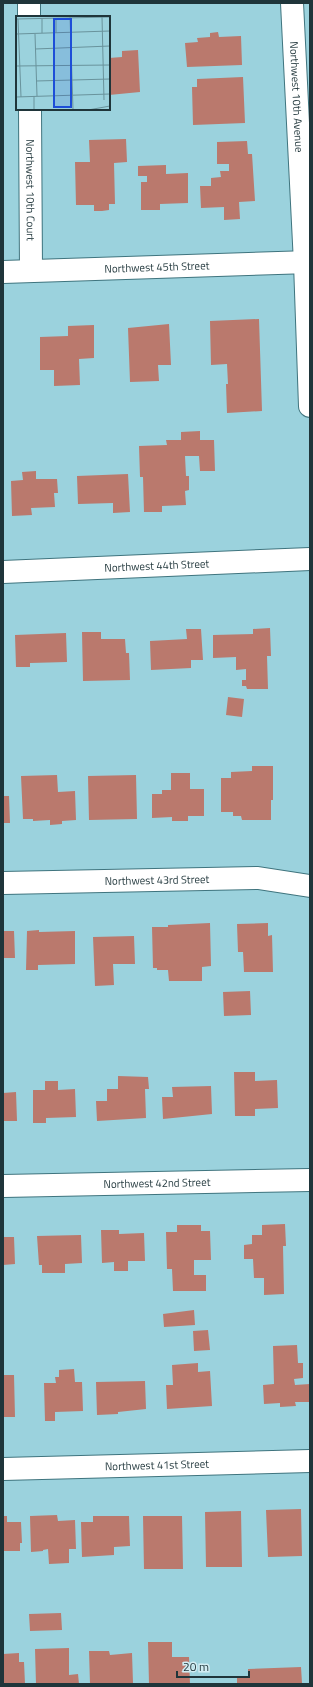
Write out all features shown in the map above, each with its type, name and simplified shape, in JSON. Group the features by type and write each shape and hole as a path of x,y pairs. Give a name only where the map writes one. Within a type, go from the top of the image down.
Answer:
{"street":[{"path":"29,3 29,16"},
{"name":"Northwest 10th Avenue","path":"292,3 307,263 310,406"},
{"name":"Northwest 10th Court","path":"30,110 31,271"},
{"name":"Northwest 45th Street","path":"3,272 307,263"},
{"name":"Northwest 44th Street","path":"3,572 310,559"},
{"name":"Northwest 43rd Street","path":"3,883 258,878 310,886"},
{"name":"Northwest 42nd Street","path":"3,1186 310,1180"},
{"name":"Northwest 41st Street","path":"3,1470 310,1461"}],"building":[{"path":"218,32 219,37 241,36 242,65 187,67 185,43 198,42 197,38 210,37 210,33"},
{"path":"138,50 140,92 110,95 110,58 122,57 122,51"},
{"path":"243,77 245,123 193,125 192,87 197,87 197,79"},
{"path":"126,139 127,162 114,163 115,204 109,204 109,210 102,211 94,211 94,205 76,205 75,162 90,162 89,140"},
{"path":"247,141 248,154 252,154 255,201 239,202 240,219 224,220 224,207 201,208 200,186 211,186 211,178 221,177 220,171 229,171 229,164 217,164 217,142"},
{"path":"166,165 166,174 188,173 188,203 160,204 160,210 141,210 141,182 147,182 147,176 138,176 138,166"},
{"path":"259,319 262,411 227,413 227,364 211,365 210,321"},
{"path":"169,324 171,365 158,365 159,381 130,382 128,328"},
{"path":"94,325 94,358 79,359 80,385 54,386 54,370 40,370 40,337 68,336 68,326"},
{"path":"200,431 200,440 214,440 215,471 200,471 199,456 185,456 186,476 189,476 189,490 185,491 186,505 162,506 162,512 144,512 143,477 140,477 139,446 167,445 166,440 181,440 181,432"},
{"path":"36,471 36,479 57,479 58,493 54,493 55,507 31,508 32,515 12,516 11,481 23,480 22,472"},
{"path":"128,474 130,512 113,513 113,503 78,504 77,476"},
{"path":"270,628 271,656 267,656 268,689 247,689 246,686 242,686 242,680 246,680 246,669 236,670 236,657 213,658 213,635 253,634 253,629"},
{"path":"186,629 201,629 203,660 191,660 191,668 151,670 150,641 187,639"},
{"path":"82,632 101,632 101,639 125,639 126,653 129,653 130,680 83,681"},
{"path":"66,633 67,662 30,663 30,667 16,667 15,635"},
{"path":"228,697 244,699 242,717 226,715"},
{"path":"252,766 273,766 273,800 271,800 271,820 242,820 241,816 233,816 233,812 221,812 221,778 231,778 231,772 252,771"},
{"path":"171,773 190,773 190,789 204,789 204,816 188,816 188,821 172,821 172,817 152,818 152,794 162,794 162,790 171,790"},
{"path":"57,775 58,792 75,791 76,820 62,821 62,824 50,825 50,820 33,821 33,819 23,819 21,776"},
{"path":"136,775 137,819 89,820 88,776"},
{"path":"3,796 9,796 10,823 3,823"},
{"path":"210,923 211,966 202,967 202,981 169,981 168,970 157,970 157,968 153,968 152,927"},
{"path":"268,923 268,936 272,935 273,972 244,972 243,952 238,952 237,924"},
{"path":"39,930 39,932 75,931 75,964 38,965 38,970 26,970 27,931"},
{"path":"3,931 14,931 15,958 3,958"},
{"path":"134,936 135,964 113,964 114,985 95,986 93,937"},
{"path":"250,991 251,1015 224,1016 223,992"},
{"path":"234,1072 255,1072 255,1081 277,1080 278,1108 255,1109 255,1116 235,1116"},
{"path":"118,1076 148,1077 149,1089 145,1089 146,1118 97,1121 96,1101 107,1101 107,1089 118,1089"},
{"path":"45,1081 58,1081 58,1090 75,1089 76,1117 46,1118 46,1123 33,1123 33,1090 45,1090"},
{"path":"211,1086 212,1114 163,1119 162,1097 173,1097 172,1087"},
{"path":"16,1092 17,1121 3,1121 3,1093"},
{"path":"285,1224 286,1246 283,1246 284,1294 264,1295 264,1278 254,1278 253,1259 244,1259 244,1245 252,1244 252,1235 262,1235 262,1225"},
{"path":"177,1225 201,1225 201,1231 210,1231 211,1260 194,1260 194,1275 206,1275 206,1291 173,1291 172,1269 167,1269 166,1232 177,1232"},
{"path":"101,1230 119,1230 119,1234 144,1233 145,1261 128,1261 128,1271 114,1271 114,1262 102,1263"},
{"path":"81,1235 82,1263 65,1264 65,1273 42,1273 42,1265 39,1265 37,1236"},
{"path":"3,1237 14,1237 15,1264 3,1265"},
{"path":"194,1310 195,1325 164,1327 163,1314"},
{"path":"208,1330 210,1350 194,1351 193,1331"},
{"path":"297,1345 298,1363 303,1363 303,1378 294,1379 295,1385 310,1384 310,1402 295,1402 296,1406 280,1407 280,1403 264,1404 263,1385 274,1384 273,1346"},
{"path":"198,1363 198,1372 210,1371 212,1406 167,1409 166,1385 173,1385 172,1365"},
{"path":"74,1369 75,1382 82,1382 83,1411 55,1412 55,1421 45,1421 44,1383 56,1383 55,1377 59,1377 59,1370"},
{"path":"3,1375 14,1375 15,1417 3,1417"},
{"path":"145,1381 146,1409 118,1412 118,1414 97,1415 96,1382"},
{"path":"301,1509 302,1556 268,1557 266,1510"},
{"path":"241,1511 242,1567 206,1567 205,1512"},
{"path":"57,1515 58,1521 75,1520 76,1549 69,1549 69,1563 49,1564 48,1549 31,1552 30,1516"},
{"path":"3,1516 7,1516 7,1522 21,1522 22,1543 20,1543 20,1551 3,1551"},
{"path":"93,1516 129,1516 130,1546 114,1547 114,1555 82,1557 81,1522 93,1522"},
{"path":"143,1516 182,1516 183,1569 144,1569"},
{"path":"61,1613 62,1630 30,1631 29,1614"},
{"path":"148,1642 172,1642 172,1657 189,1657 190,1684 149,1684"},
{"path":"69,1648 69,1675 78,1674 79,1684 36,1684 35,1649"},
{"path":"89,1651 109,1651 110,1655 132,1653 133,1683 90,1684"},
{"path":"19,1653 19,1662 24,1662 25,1684 3,1684 3,1654"},
{"path":"301,1667 302,1683 237,1684 237,1676 248,1676 248,1669"}]}
